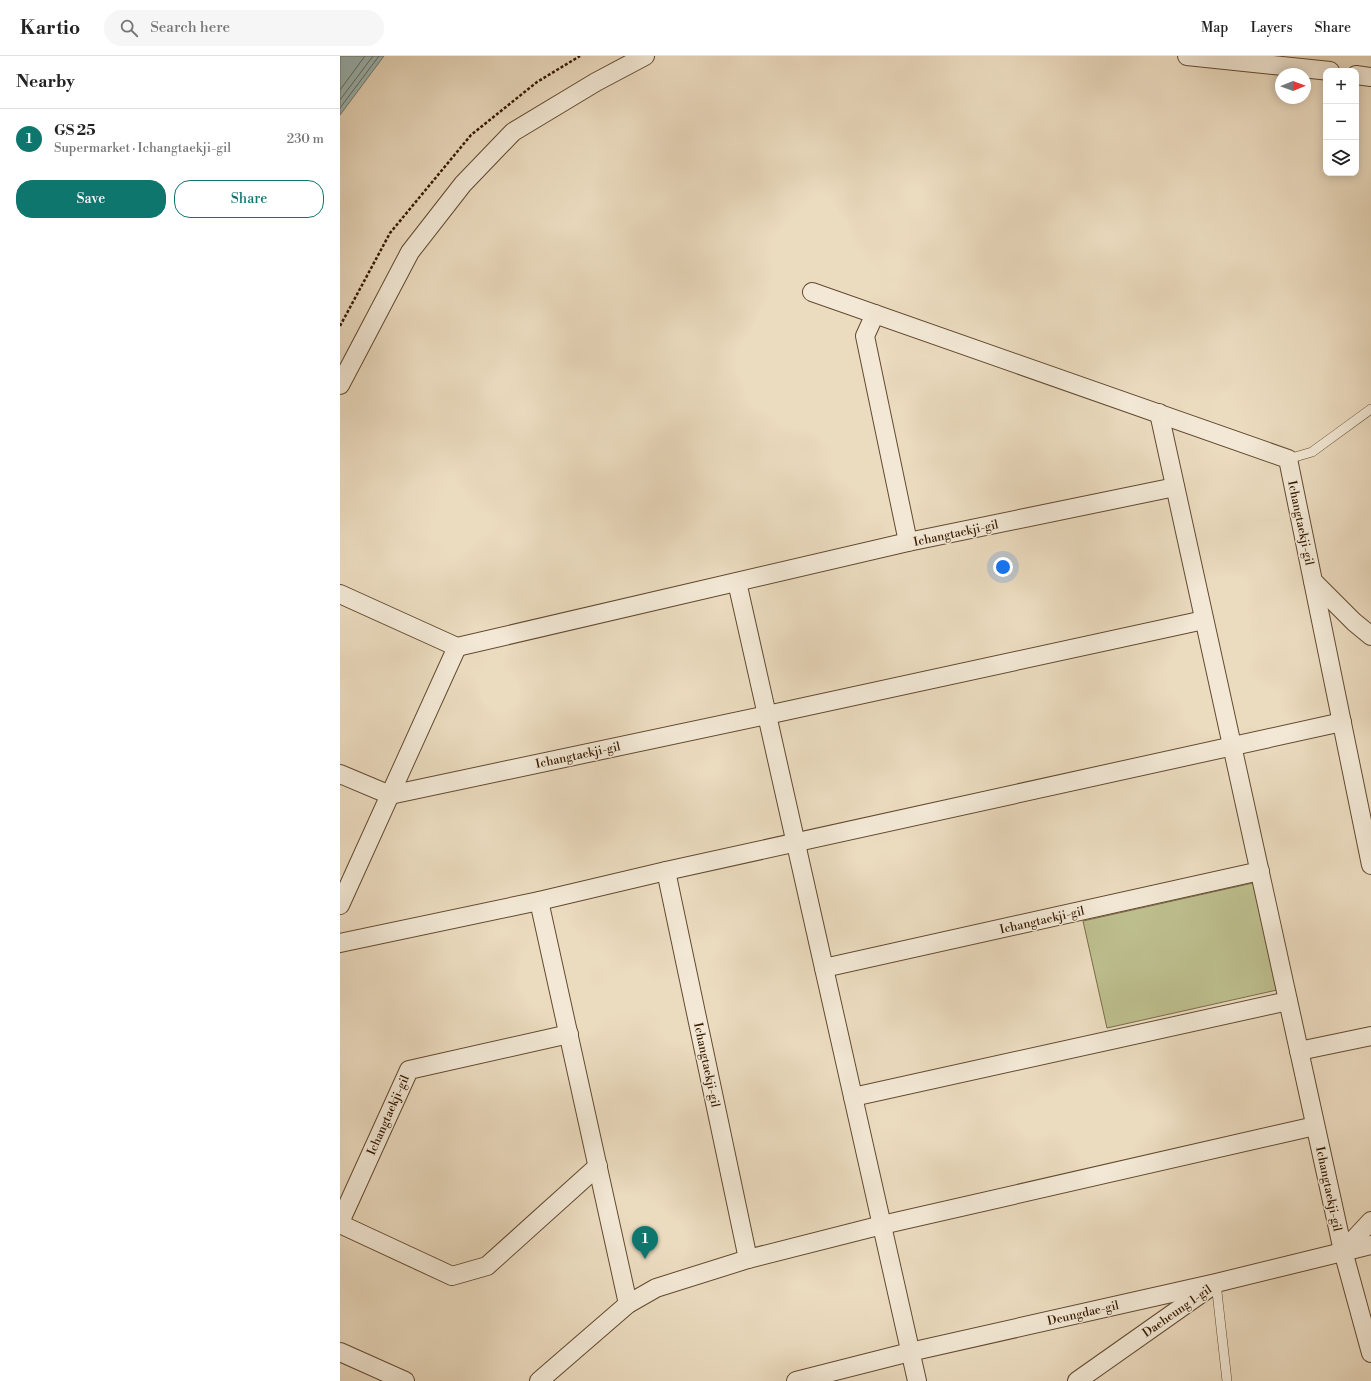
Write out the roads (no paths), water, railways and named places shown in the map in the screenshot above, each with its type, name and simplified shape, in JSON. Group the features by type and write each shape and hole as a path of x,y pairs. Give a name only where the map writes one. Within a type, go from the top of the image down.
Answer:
{"street":[{"path":"340,385 410,252 463,184 513,132 596,82 645,56"},
{"path":"1187,56 1323,70"},
{"path":"1359,75 1371,77"},
{"path":"812,292 1288,458"},
{"path":"875,314 865,336 908,542"},
{"name":"Ichangtaekji-gil","path":"1159,413 1343,1251 1371,1353"},
{"name":"Ichangtaekji-gil","path":"1288,458 1371,865"},
{"name":"Ichangtaekji-gil","path":"457,647 908,542 1175,487"},
{"path":"1313,581 1354,622 1371,636"},
{"path":"737,582 917,1381"},
{"path":"340,594 457,647 340,905"},
{"name":"Ichangtaekji-gil","path":"390,794 767,715 1204,620"},
{"path":"340,943 539,901 666,871 1342,722"},
{"path":"340,774 390,794"},
{"name":"Ichangtaekji-gil","path":"666,871 748,1259"},
{"name":"Ichangtaekji-gil","path":"824,968 1260,871"},
{"path":"539,901 628,1304"},
{"path":"853,1097 1288,1001"},
{"name":"Ichangtaekji-gil","path":"569,1034 409,1070 340,1223 452,1276 487,1266 598,1166"},
{"path":"1299,1052 1371,1036"},
{"path":"539,1381 628,1304 656,1288 748,1259 882,1225 1315,1126"},
{"path":"1343,1251 1371,1221"},
{"name":"Deungdae-gil","path":"796,1381 910,1352 1216,1283 1371,1245"},
{"name":"Daeheung 1-gil","path":"1077,1381 1216,1283"},
{"path":"340,1352 405,1381"}],"lane":[{"path":"1288,458 1312,452 1371,410"},
{"name":"Daeheung 1-gil","path":"1216,1283 1227,1381"}],"water":[{"path":"340,56 384,56 340,115"}],"place":[{"name":"GS 25","path":"645,1259"}]}
